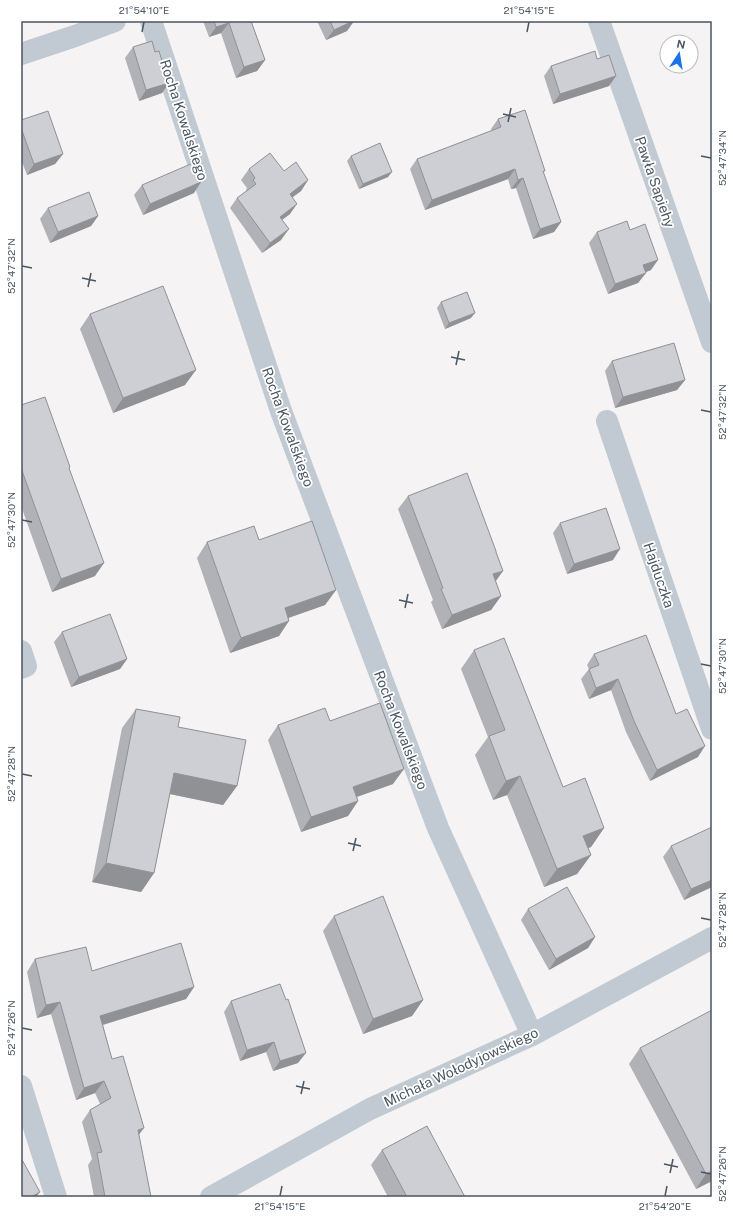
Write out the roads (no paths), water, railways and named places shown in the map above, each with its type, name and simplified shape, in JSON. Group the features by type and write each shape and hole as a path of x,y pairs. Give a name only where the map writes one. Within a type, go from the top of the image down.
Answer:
{"street":[{"path":"21,54 115,21"},
{"name":"Rocha Kowalskiego","path":"151,21 281,411 438,828 532,1035"},
{"name":"Pawła Sapiehy","path":"599,21 712,342"},
{"name":"Hajduczka","path":"607,421 712,728"},
{"name":"Michała Wołodyjowskiego","path":"211,1197 370,1110 532,1035 712,938"},
{"path":"21,1086 56,1197"}]}
